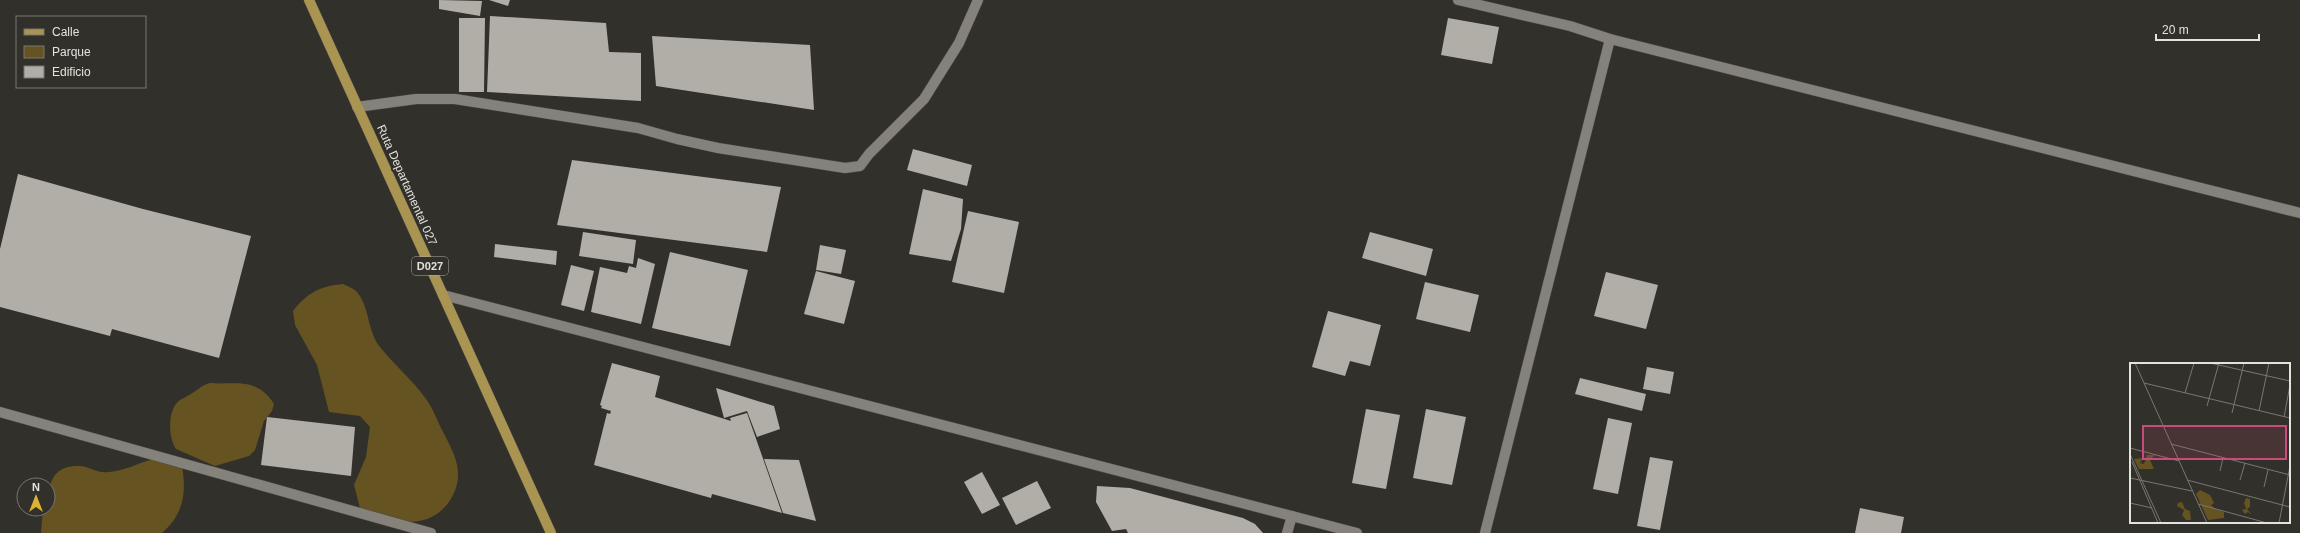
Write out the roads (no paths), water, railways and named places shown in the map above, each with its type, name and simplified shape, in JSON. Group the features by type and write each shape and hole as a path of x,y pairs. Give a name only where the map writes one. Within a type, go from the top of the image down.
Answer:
{"main road":[{"name":"Ruta Departamental 027","path":"309,0 551,533"}],"street":[{"path":"357,107 416,99 455,99 638,128 677,139 718,148 845,168 860,166 869,154 924,99 959,43 978,0"},
{"path":"1458,0 1570,26 1610,39 2300,213"},
{"path":"1485,533 1610,39"},
{"path":"443,295 1356,533"},
{"path":"0,412 431,533"},
{"path":"1288,533 1292,516"}]}
